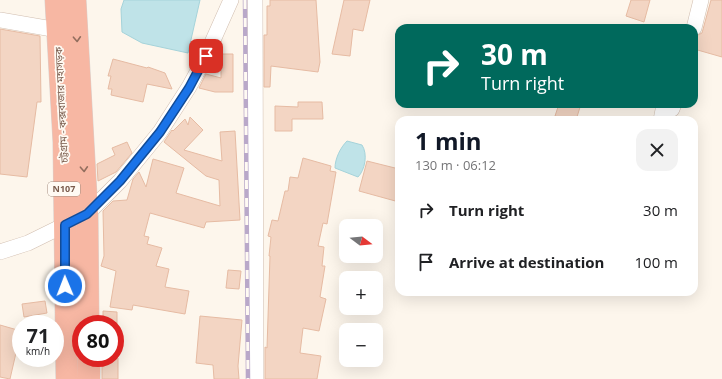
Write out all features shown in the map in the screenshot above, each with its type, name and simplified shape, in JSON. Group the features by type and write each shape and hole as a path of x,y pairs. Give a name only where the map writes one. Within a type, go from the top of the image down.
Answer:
{"highway":[{"name":"চট্টগ্রাম - কক্সবাজার মহাসড়ক","path":"56,0 64,142 66,379"},
{"name":"চট্টগ্রাম - কক্সবাজার মহাসড়ক","path":"75,0 87,214 88,315"},
{"path":"88,367 89,379"}],"street":[{"path":"0,252 28,244 87,214 120,181 160,132 189,88 206,56 231,0"},
{"path":"255,0 256,379"},
{"path":"695,24 701,0"},
{"path":"0,20 58,30"},
{"path":"662,116 664,110 672,108"}],"water":[{"path":"124,0 200,0 188,53 142,43 122,32 121,9"},
{"path":"347,141 362,145 364,149 365,162 358,177 335,168 338,154"}],"building":[{"path":"270,0 316,0 320,62 318,72 271,66 270,87 264,87 264,35 267,35 267,6 270,6"},
{"path":"344,0 370,0 363,31 353,29 350,56 332,54"},
{"path":"631,0 650,0 644,22 626,16"},
{"path":"711,0 722,0 722,57 698,50 698,35 702,33"},
{"path":"0,29 40,36 41,102 37,102 27,177 0,174"},
{"path":"221,54 233,54 233,92 215,92 199,88 206,74 221,78"},
{"path":"113,59 148,67 165,73 172,89 147,84 143,102 111,95 112,89 108,89 111,76 108,76"},
{"path":"298,102 322,102 323,119 292,119 292,131 275,131 275,106 298,107"},
{"path":"558,108 580,108 577,116 555,116"},
{"path":"190,117 203,130 184,150 222,161 220,132 235,131 240,220 206,222 204,228 150,213 144,236 149,237 147,244 162,248 156,266 169,269 165,287 189,291 185,314 133,305 132,310 110,307 116,271 101,266 104,256 103,211 113,201 127,200 133,179 139,172 146,187 153,159 184,168 176,193 220,206 219,180 206,176 164,142 172,130 173,131 185,119 188,125"},
{"path":"127,142 132,153 116,172 98,181 97,164 115,155 112,148"},
{"path":"303,158 331,166 330,171 336,172 327,224 323,223 318,246 324,247 322,266 325,266 320,297 326,299 319,331 303,328 300,353 321,356 317,379 265,379 265,347 267,348 269,256 271,237 268,236 272,220 278,221 285,191 288,191 290,177 298,178"},
{"path":"367,161 395,168 395,201 359,191"},
{"path":"228,270 241,271 239,289 226,288"},
{"path":"45,301 47,313 24,315 22,304"},
{"path":"103,311 117,312 117,315 103,315"},
{"path":"200,316 242,320 238,366 239,379 214,379 213,365 196,363"},
{"path":"0,325 12,328 13,367 10,379 0,377"},
{"path":"102,367 118,367 118,379 102,379"}],"railway":[{"path":"245,0 248,379"}],"route":[{"path":"65,286 65,225 87,214 120,181 160,132 189,88 206,56"}]}
